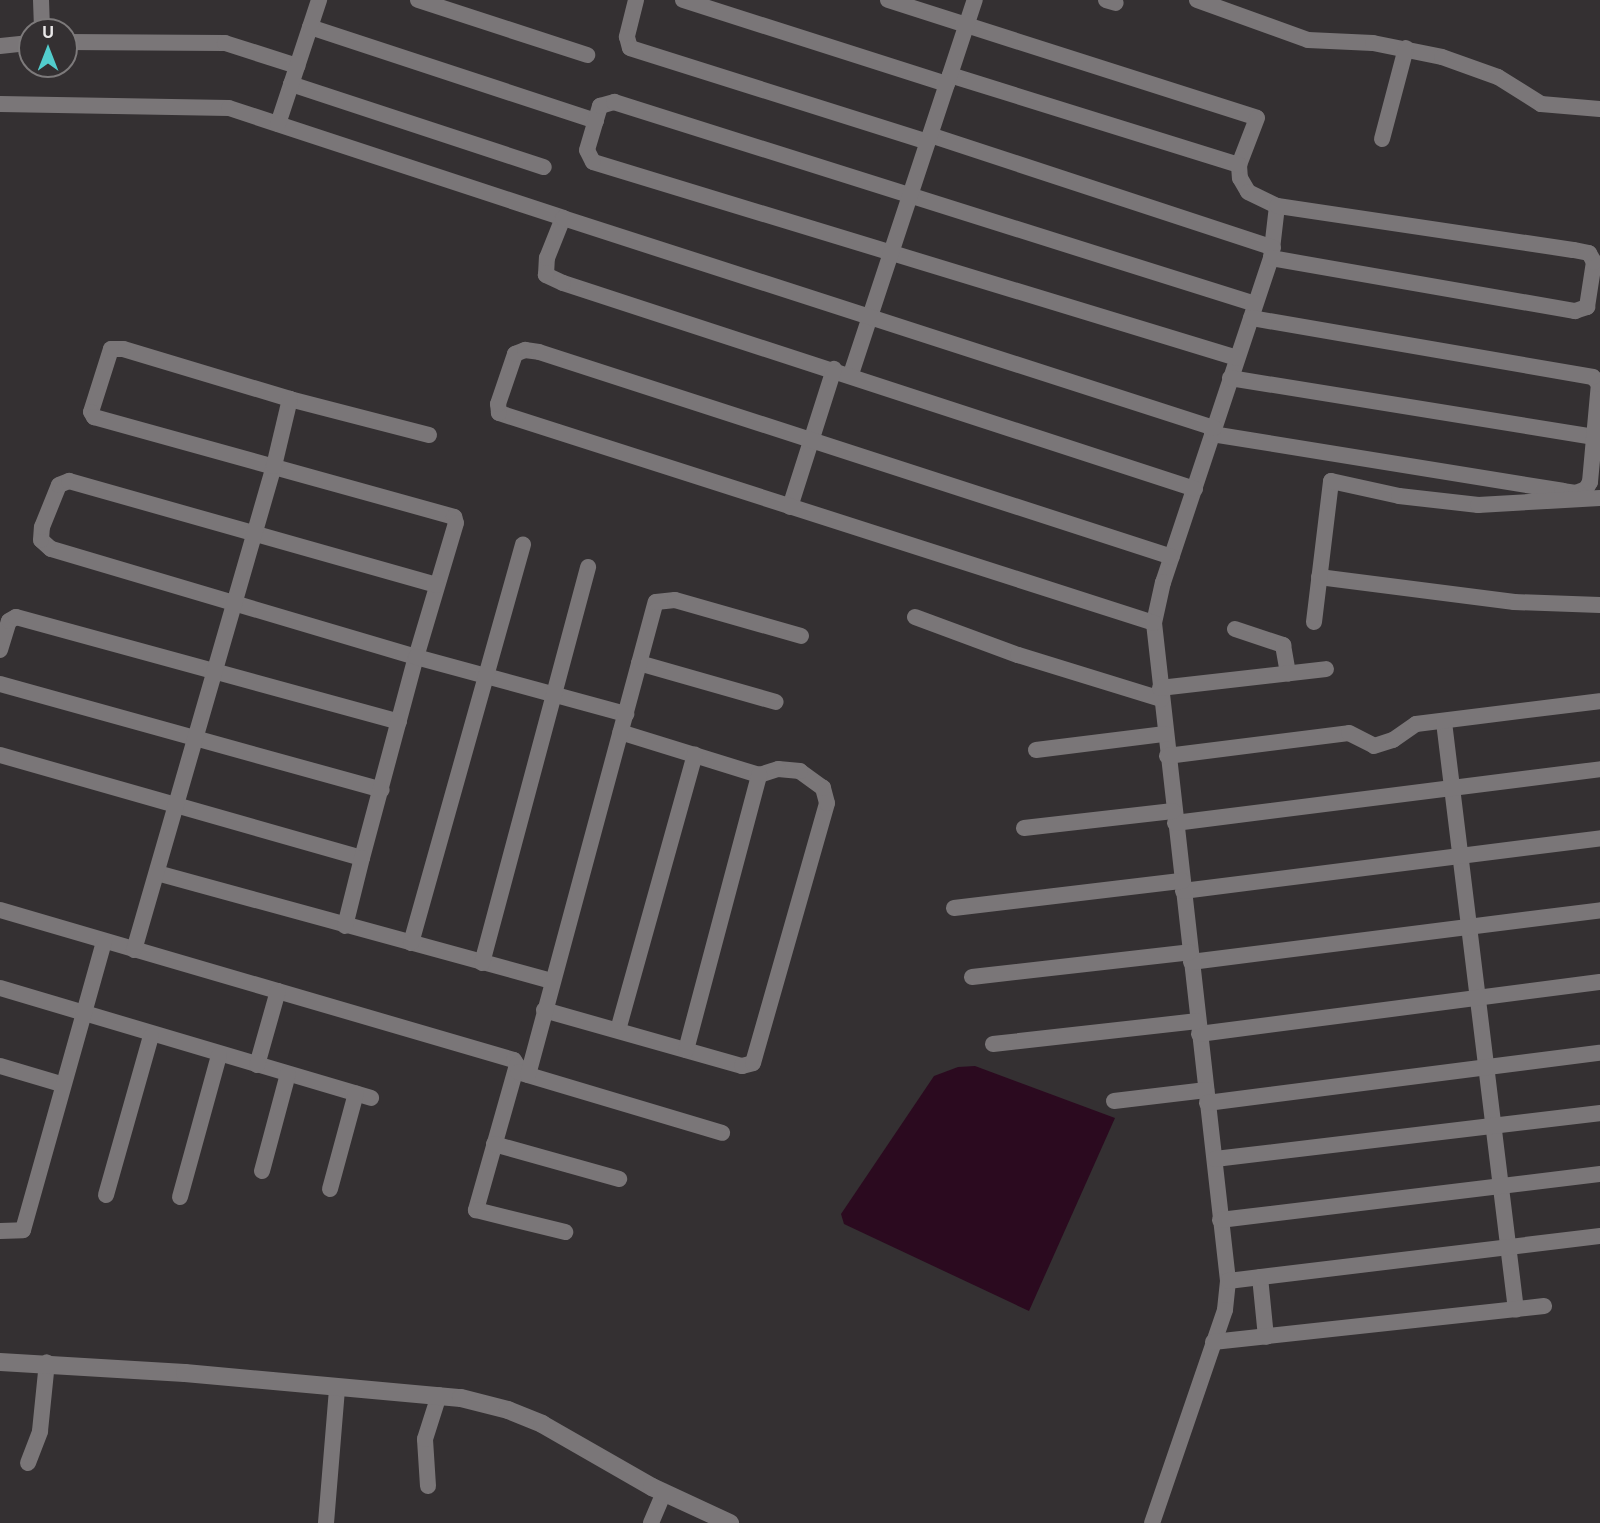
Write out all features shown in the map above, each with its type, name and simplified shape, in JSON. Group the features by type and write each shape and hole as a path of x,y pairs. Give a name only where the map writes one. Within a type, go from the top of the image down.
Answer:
{"street":[{"path":"42,0 42,18"},
{"path":"418,0 587,56"},
{"path":"683,0 1239,165"},
{"path":"631,1 627,37 630,48 929,139 1272,253 1575,311 1587,307 1594,262 1589,253 1277,206 1248,192 1240,178 1239,165 1257,118 888,0"},
{"path":"851,374 975,0"},
{"path":"1197,0 1308,40 1406,48 1442,57 1498,78 1541,104 1600,109"},
{"path":"278,124 310,27 315,1"},
{"path":"310,27 596,121"},
{"path":"78,42 225,43 297,66"},
{"path":"0,46 18,44"},
{"path":"1382,139 1406,48"},
{"path":"291,84 544,167"},
{"path":"0,104 230,108 563,218 871,314 1213,431 1576,493 1586,489 1590,482 1599,384 1593,377 1253,311 614,102 600,106 587,150 593,162 1237,358"},
{"path":"1152,1523 1225,1310 1228,1281 1167,756 1154,623 1172,557 1272,253 1277,206"},
{"path":"563,218 547,258 546,275 1195,489"},
{"path":"345,926 399,722 456,523 454,517 94,417 91,412 111,349 123,349 290,399 429,435"},
{"path":"1154,623 499,413 498,404 515,354 525,350 1172,557"},
{"path":"790,507 834,369"},
{"path":"1230,378 1594,437"},
{"path":"134,950 255,534 290,399"},
{"path":"437,585 69,481 59,485 42,526 44,546 417,657 626,714"},
{"path":"1314,622 1331,482 1419,500 1478,505 1600,498"},
{"path":"411,943 489,676 523,544"},
{"path":"482,963 588,567"},
{"path":"1319,577 1524,603 1600,605"},
{"path":"565,1232 476,1210 494,1144 544,1010 656,602 663,600 801,636"},
{"path":"0,650 9,621 16,617 399,722"},
{"path":"915,617 1018,655 1161,693 1326,669"},
{"path":"1235,628 1283,645 1288,674"},
{"path":"639,663 776,702"},
{"path":"0,684 382,790"},
{"path":"1167,756 1349,733 1374,746 1394,740 1416,724 1600,701"},
{"path":"1444,722 1516,1310"},
{"path":"544,1010 742,1066 753,1063 827,803 824,788 800,771 778,769 759,775 620,732"},
{"path":"1036,750 1165,734"},
{"path":"0,755 362,858"},
{"path":"618,1030 695,755"},
{"path":"1024,828 1174,817 1451,790 1600,769"},
{"path":"686,1050 759,775"},
{"path":"954,908 1460,857 1600,838"},
{"path":"157,873 552,981"},
{"path":"0,910 514,1060 521,1073 722,1134"},
{"path":"972,977 1469,928 1600,910"},
{"path":"0,1231 24,1230 61,1084 104,940"},
{"path":"993,1044 1199,1028 1478,998 1600,982"},
{"path":"0,988 152,1036 364,1096 330,1189"},
{"path":"257,1065 278,991"},
{"path":"106,1195 152,1036"},
{"path":"1114,1101 1207,1096 1487,1068 1600,1053"},
{"path":"180,1197 219,1055"},
{"path":"0,1066 61,1084"},
{"path":"262,1171 288,1074"},
{"path":"1215,1159 1600,1113"},
{"path":"494,1144 619,1179"},
{"path":"1220,1220 1600,1174"},
{"path":"1228,1281 1600,1236"},
{"path":"1260,1277 1266,1337"},
{"path":"1213,1342 1545,1306"},
{"path":"0,1362 47,1362 337,1390 438,1395 522,1415 664,1493 730,1523"},
{"path":"28,1463 40,1431 47,1362"},
{"path":"326,1523 337,1390"},
{"path":"428,1486 425,1439 438,1395"},
{"path":"651,1523 664,1493"}],"shaded area":[{"path":"975,1066 1115,1118 1029,1311 844,1224 841,1214 934,1076 958,1067"}]}
